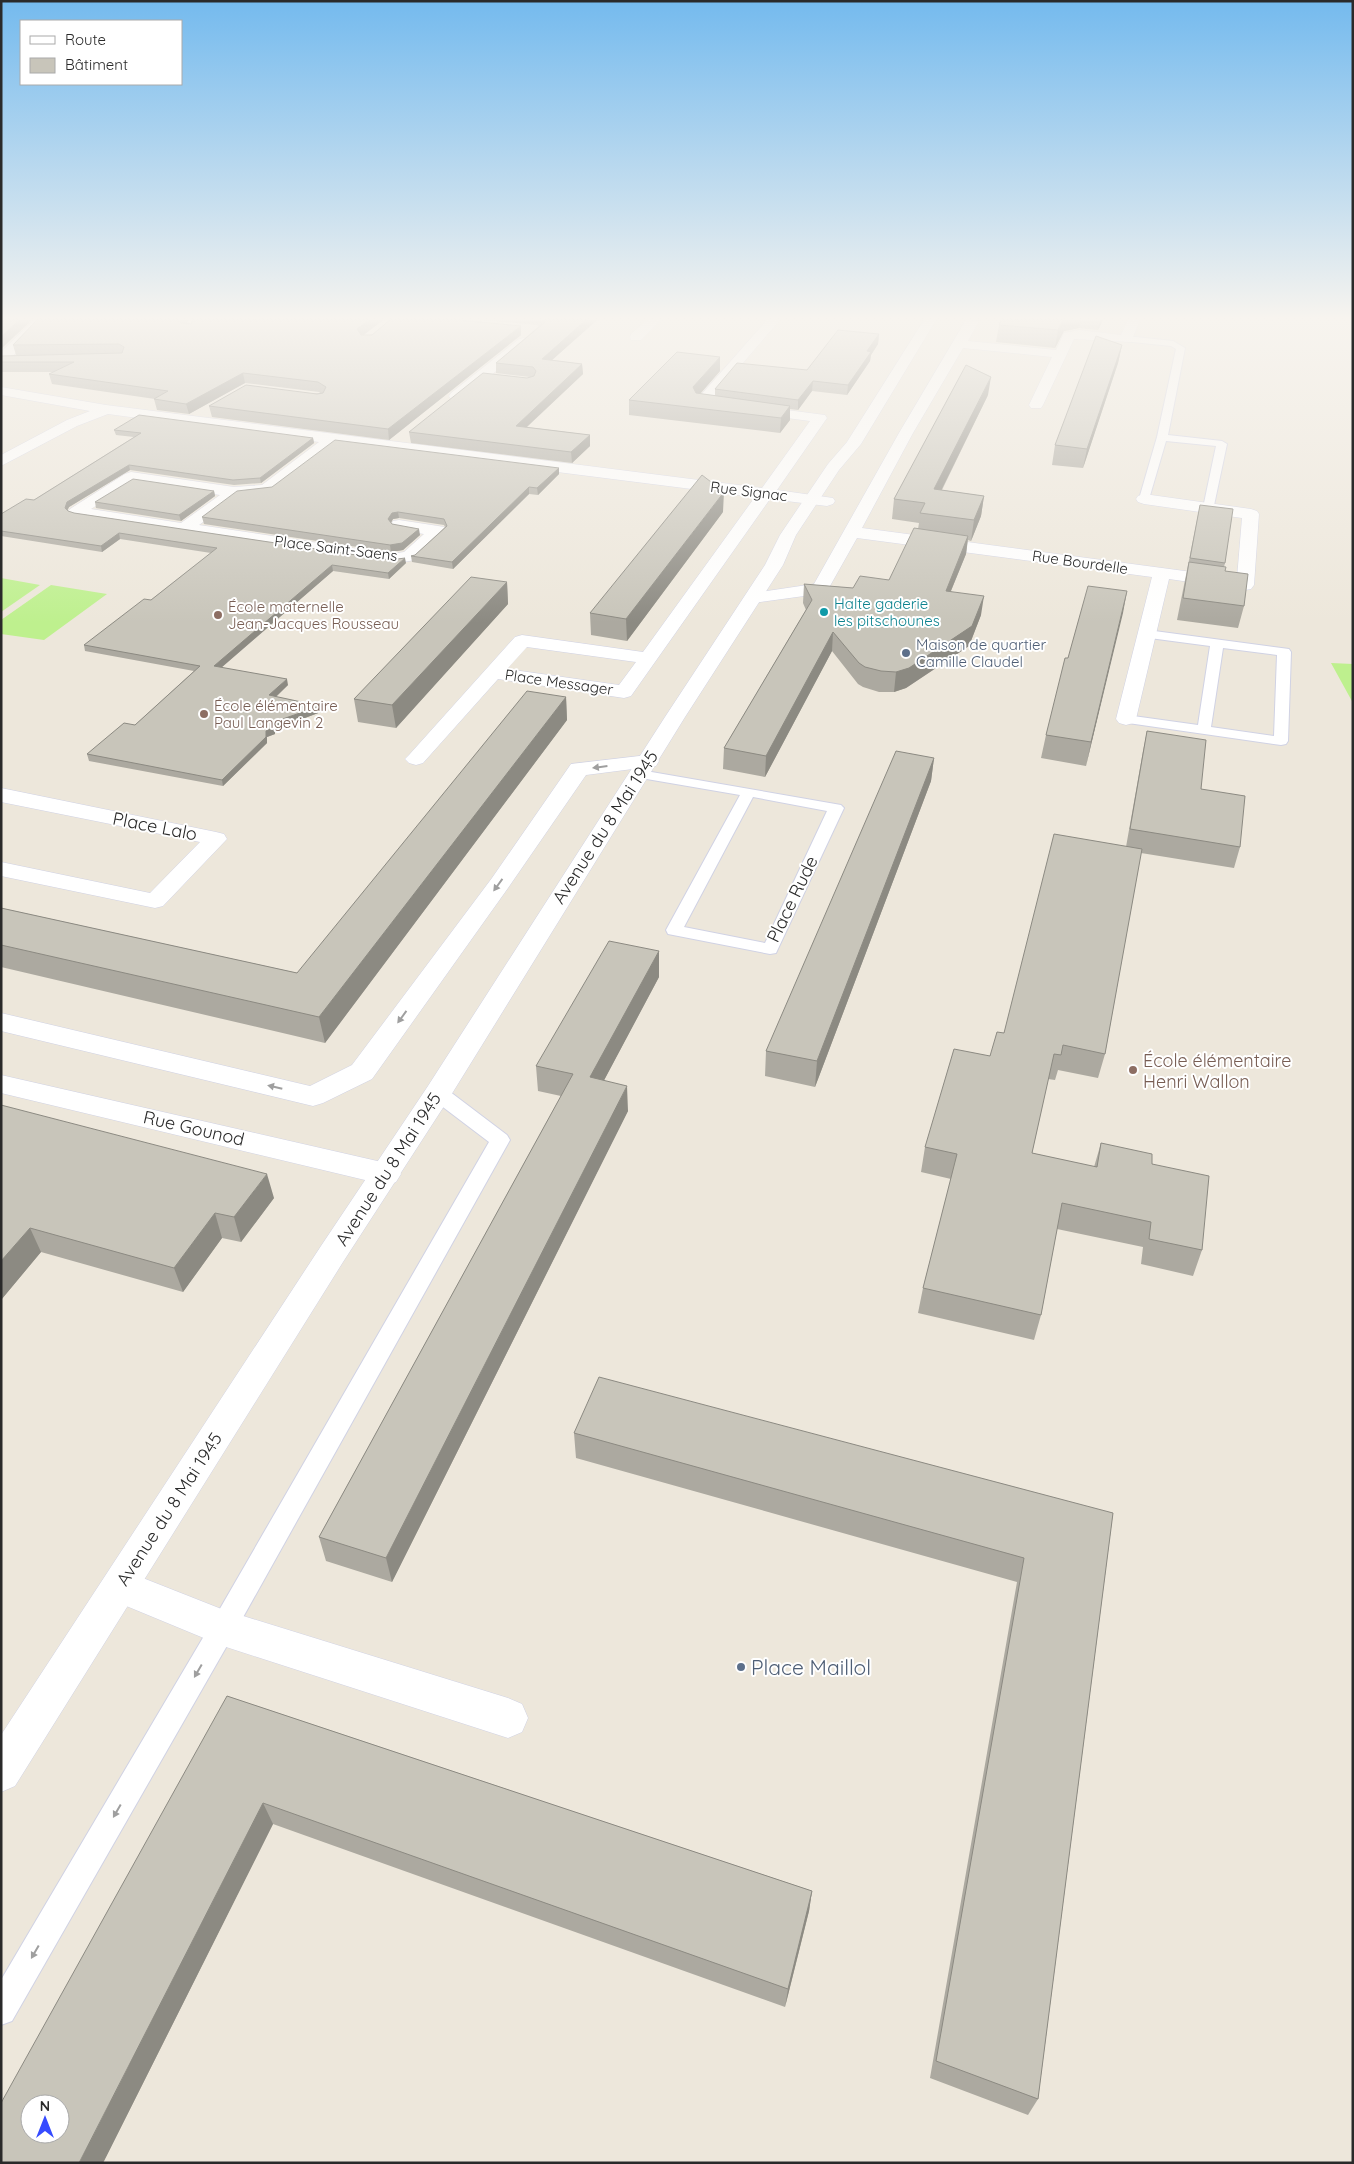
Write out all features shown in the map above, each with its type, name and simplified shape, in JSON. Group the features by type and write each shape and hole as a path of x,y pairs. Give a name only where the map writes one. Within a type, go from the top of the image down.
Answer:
{"street":[{"path":"1,461 75,421"},
{"name":"Rue Signac","path":"199,421 819,500"},
{"path":"647,658 818,421"},
{"name":"Avenue du 8 Mai 1945","path":"1,1772 438,1093 565,890 774,565 805,537 819,500 848,468 853,444 867,421"},
{"path":"753,598 820,589 913,421"},
{"path":"394,446 410,433"},
{"path":"234,492 186,527 76,512 131,477 234,492 266,489 332,439"},
{"path":"1144,499 1209,508"},
{"name":"Rue Bourdelle","path":"850,532 1246,585 1251,514 1209,508"},
{"name":"Place Saint-Saens","path":"186,527 391,559 409,556 438,531 399,525"},
{"path":"1126,718 1162,573"},
{"name":"Place Messager","path":"416,759 522,641 647,658 624,692 494,673"},
{"path":"1,1022 313,1096 362,1072 500,883 578,769 644,767"},
{"name":"Place Lalo","path":"1,795 216,838 155,901 1,869"},
{"name":"Rue Gounod","path":"1,1084 386,1174"},
{"path":"120,1586 223,1628 508,1718"}],"lane":[{"path":"1144,499 1165,421"},
{"path":"1162,437 1222,444 1209,508"},
{"path":"1126,718 1281,741 1284,652 1147,634"},
{"path":"1204,730 1217,643"},
{"name":"Place Rude","path":"644,767 749,792 836,808 770,949 674,930 749,792"},
{"path":"1,2010 223,1628 500,1140 438,1093"}],"green space":[{"path":"1,578 40,585 1,612"},
{"path":"51,585 107,594 44,640 1,634 1,620"},
{"path":"1331,663 1353,664 1353,703"}],"building":[{"path":"129,421 184,421 313,438 260,478 233,480 129,465 67,502 65,508 68,511 390,560 405,558 388,573 332,565 214,666 287,679 269,695 320,706 274,722 274,727 266,731 266,737 222,780 87,754 124,723 135,725 200,666 84,645 144,599 151,600 217,548 119,533 101,546 1,531 1,514 26,499 34,500 141,433 114,430"},
{"path":"326,421 398,421 388,429"},
{"path":"423,421 521,421 516,426 590,435 571,452 409,432"},
{"path":"936,421 969,421 934,489 984,496 974,520 920,513 925,503 894,499"},
{"path":"1064,421 1096,421 1087,449 1055,445"},
{"path":"335,440 559,468 537,488 529,487 452,562 411,556 415,555 447,526 444,519 398,512 392,513 388,519 392,524 419,529 402,543 390,545 202,517 237,491 272,487"},
{"path":"702,475 724,492 626,619 590,613"},
{"path":"133,479 214,491 179,515 95,502"},
{"path":"1200,505 1233,509 1225,563 1190,558"},
{"path":"914,528 968,536 946,591 984,596 972,626 909,668 896,672 865,667 859,663 833,632 766,756 724,748 812,600 804,584 853,588 860,576 889,580"},
{"path":"1189,562 1226,567 1225,571 1248,574 1244,606 1183,598"},
{"path":"471,577 507,582 392,705 354,699"},
{"path":"1088,586 1127,591 1091,742 1046,735 1065,658 1068,658"},
{"path":"527,691 566,697 319,1017 1,945 1,908 297,973"},
{"path":"1147,731 1206,740 1201,789 1245,796 1240,847 1130,829"},
{"path":"896,751 934,758 817,1061 766,1051"},
{"path":"1054,834 1142,849 1105,1054 1063,1045 1061,1055 1054,1054 1032,1153 1097,1167 1101,1143 1152,1154 1152,1164 1209,1176 1202,1250 1149,1239 1151,1222 1062,1203 1041,1315 923,1288 957,1154 925,1147 954,1049 990,1056 997,1032 1004,1033"},
{"path":"609,941 659,951 590,1077 627,1086 386,1558 319,1537 573,1074 536,1066"},
{"path":"1,1105 267,1174 234,1217 215,1213 174,1268 30,1228 1,1261"},
{"path":"599,1377 1113,1513 1038,2099 936,2061 1024,1558 574,1433"},
{"path":"227,1696 812,1891 788,1989 263,1803 79,2163 1,2163 1,2103"}],"place":[{"name":"Halte gaderie les pitschounes","path":"824,612"},
{"name":"École maternelle Jean-Jacques Rousseau","path":"218,615"},
{"name":"Maison de quartier Camille Claudel","path":"906,653"},
{"name":"École élémentaire Paul Langevin 2","path":"204,714"},
{"name":"École élémentaire Henri Wallon","path":"1133,1070"},
{"name":"Place Maillol","path":"741,1667"}]}
